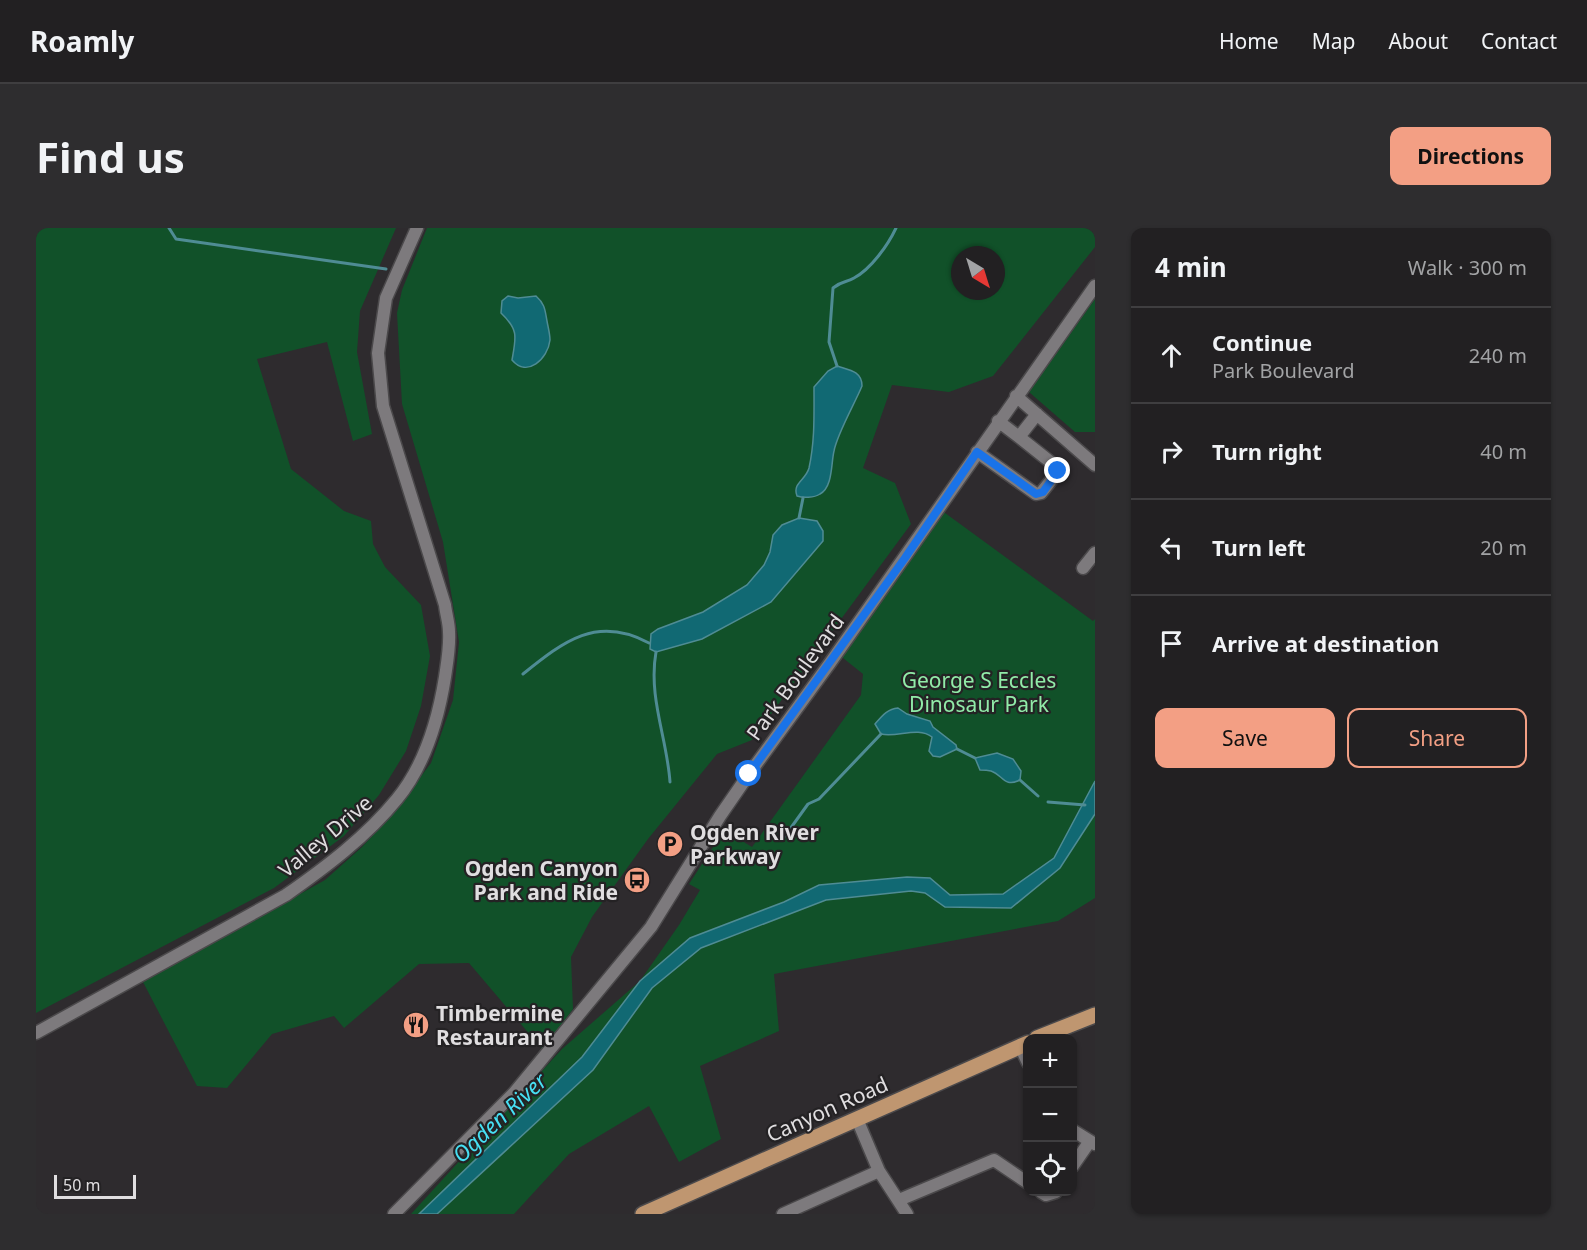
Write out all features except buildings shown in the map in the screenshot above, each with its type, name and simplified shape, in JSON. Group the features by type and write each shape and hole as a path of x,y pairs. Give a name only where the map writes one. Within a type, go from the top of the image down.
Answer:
{"main road":[{"path":"1047,1034 1095,1015"},
{"name":"Canyon Road","path":"643,1214 1023,1044"}],"street":[{"name":"Valley Drive","path":"36,1033 286,895 321,871 361,837 398,798 424,755 440,710 449,632 445,605 383,406 378,353 386,298 417,228"},
{"name":"Park Boulevard","path":"394,1214 514,1094 651,927 732,800 1095,286"},
{"path":"1017,396 1095,465"},
{"path":"1019,437 1037,414"},
{"path":"977,452 1036,494 1041,493 1057,473 1058,468 998,422"},
{"path":"1083,568 1095,553"},
{"path":"857,1119 879,1171 907,1214"},
{"path":"1077,1133 1092,1142 1077,1161"},
{"path":"899,1200 994,1160 1023,1180"},
{"path":"783,1214 879,1171"}],"green space":[{"path":"36,228 396,228 360,311 357,352 372,434 353,441 327,342 257,359 291,469 344,511 371,521 373,544 385,567 421,605 430,656 421,706 406,751 379,795 344,836 274,888 36,1013"},
{"path":"427,228 1095,228 1095,247 993,376 949,392 892,385 863,468 895,483 911,524 752,740 717,754 648,839 592,917 571,957 573,1009 543,1050 469,963 419,964 344,1028 334,1016 272,1034 227,1088 197,1086 143,982 325,880 362,847 391,816 431,763 453,700 459,642 443,542 402,404 397,313 402,290"},
{"path":"1095,299 1095,432 1075,432 1029,392"},
{"name":"George S Eccles Dinosaur Park","path":"941,510 1093,621 1095,619 1095,781 1054,858 1003,894 950,895 930,878 819,885 784,902 690,938 640,981 700,890 689,884 724,830 752,847 861,695 863,674 838,654"},
{"path":"1095,814 1095,898 1058,921 774,974 779,1031 700,1066 721,1139 679,1162 649,1106 569,1154 514,1214 437,1214 593,1070 652,988 701,948 826,900 911,890 925,893 946,907 1011,908 1060,868"},
{"path":"640,981 582,1057 419,1214 411,1214 562,1049"}],"water":[{"path":"508,296 518,298 536,296 544,307 550,340 545,354 530,367 518,365 512,360 515,334 511,324 501,313 502,301"},
{"path":"837,366 857,374 862,386 836,444 827,486 824,491 815,496 797,496 796,488 809,468 811,458 814,387 828,371"},
{"path":"799,518 817,521 823,531 823,541 771,602 702,639 656,652 650,649 651,634 658,629 703,612 747,585 764,565 770,552 773,535 782,525"},
{"path":"898,708 907,714 930,721 933,727 956,745 957,749 940,757 933,756 929,751 932,737 926,734 914,732 881,734 875,724 888,711"},
{"path":"997,753 1013,759 1021,771 1020,780 1010,783 991,771 980,770 975,758"},
{"name":"Ogden River","path":"1095,781 1095,814 1060,868 1011,908 945,907 925,893 911,891 826,900 701,948 652,988 593,1070 437,1214 419,1214 582,1057 640,981 690,938 784,902 819,885 907,877 930,878 950,895 1003,894 1054,858"}],"waterway":[{"path":"169,228 176,239 386,269"},
{"path":"837,366 829,342 833,288 867,269 884,249 896,228"},
{"path":"799,518 803,498"},
{"path":"523,674 567,642 597,632 613,631 649,643"},
{"path":"656,652 654,685 670,782"},
{"path":"785,836 808,804 819,799 881,734"},
{"path":"957,749 975,758"},
{"path":"1020,780 1038,796"},
{"path":"1048,802 1085,805"}],"place":[{"name":"Ogden River Parkway","path":"670,844"},
{"name":"Ogden Canyon Park and Ride","path":"637,880"},
{"name":"Timbermine Restaurant","path":"416,1025"}],"route":[{"path":"749,774 905,558 977,452 1036,494 1043,492 1058,471"}]}
